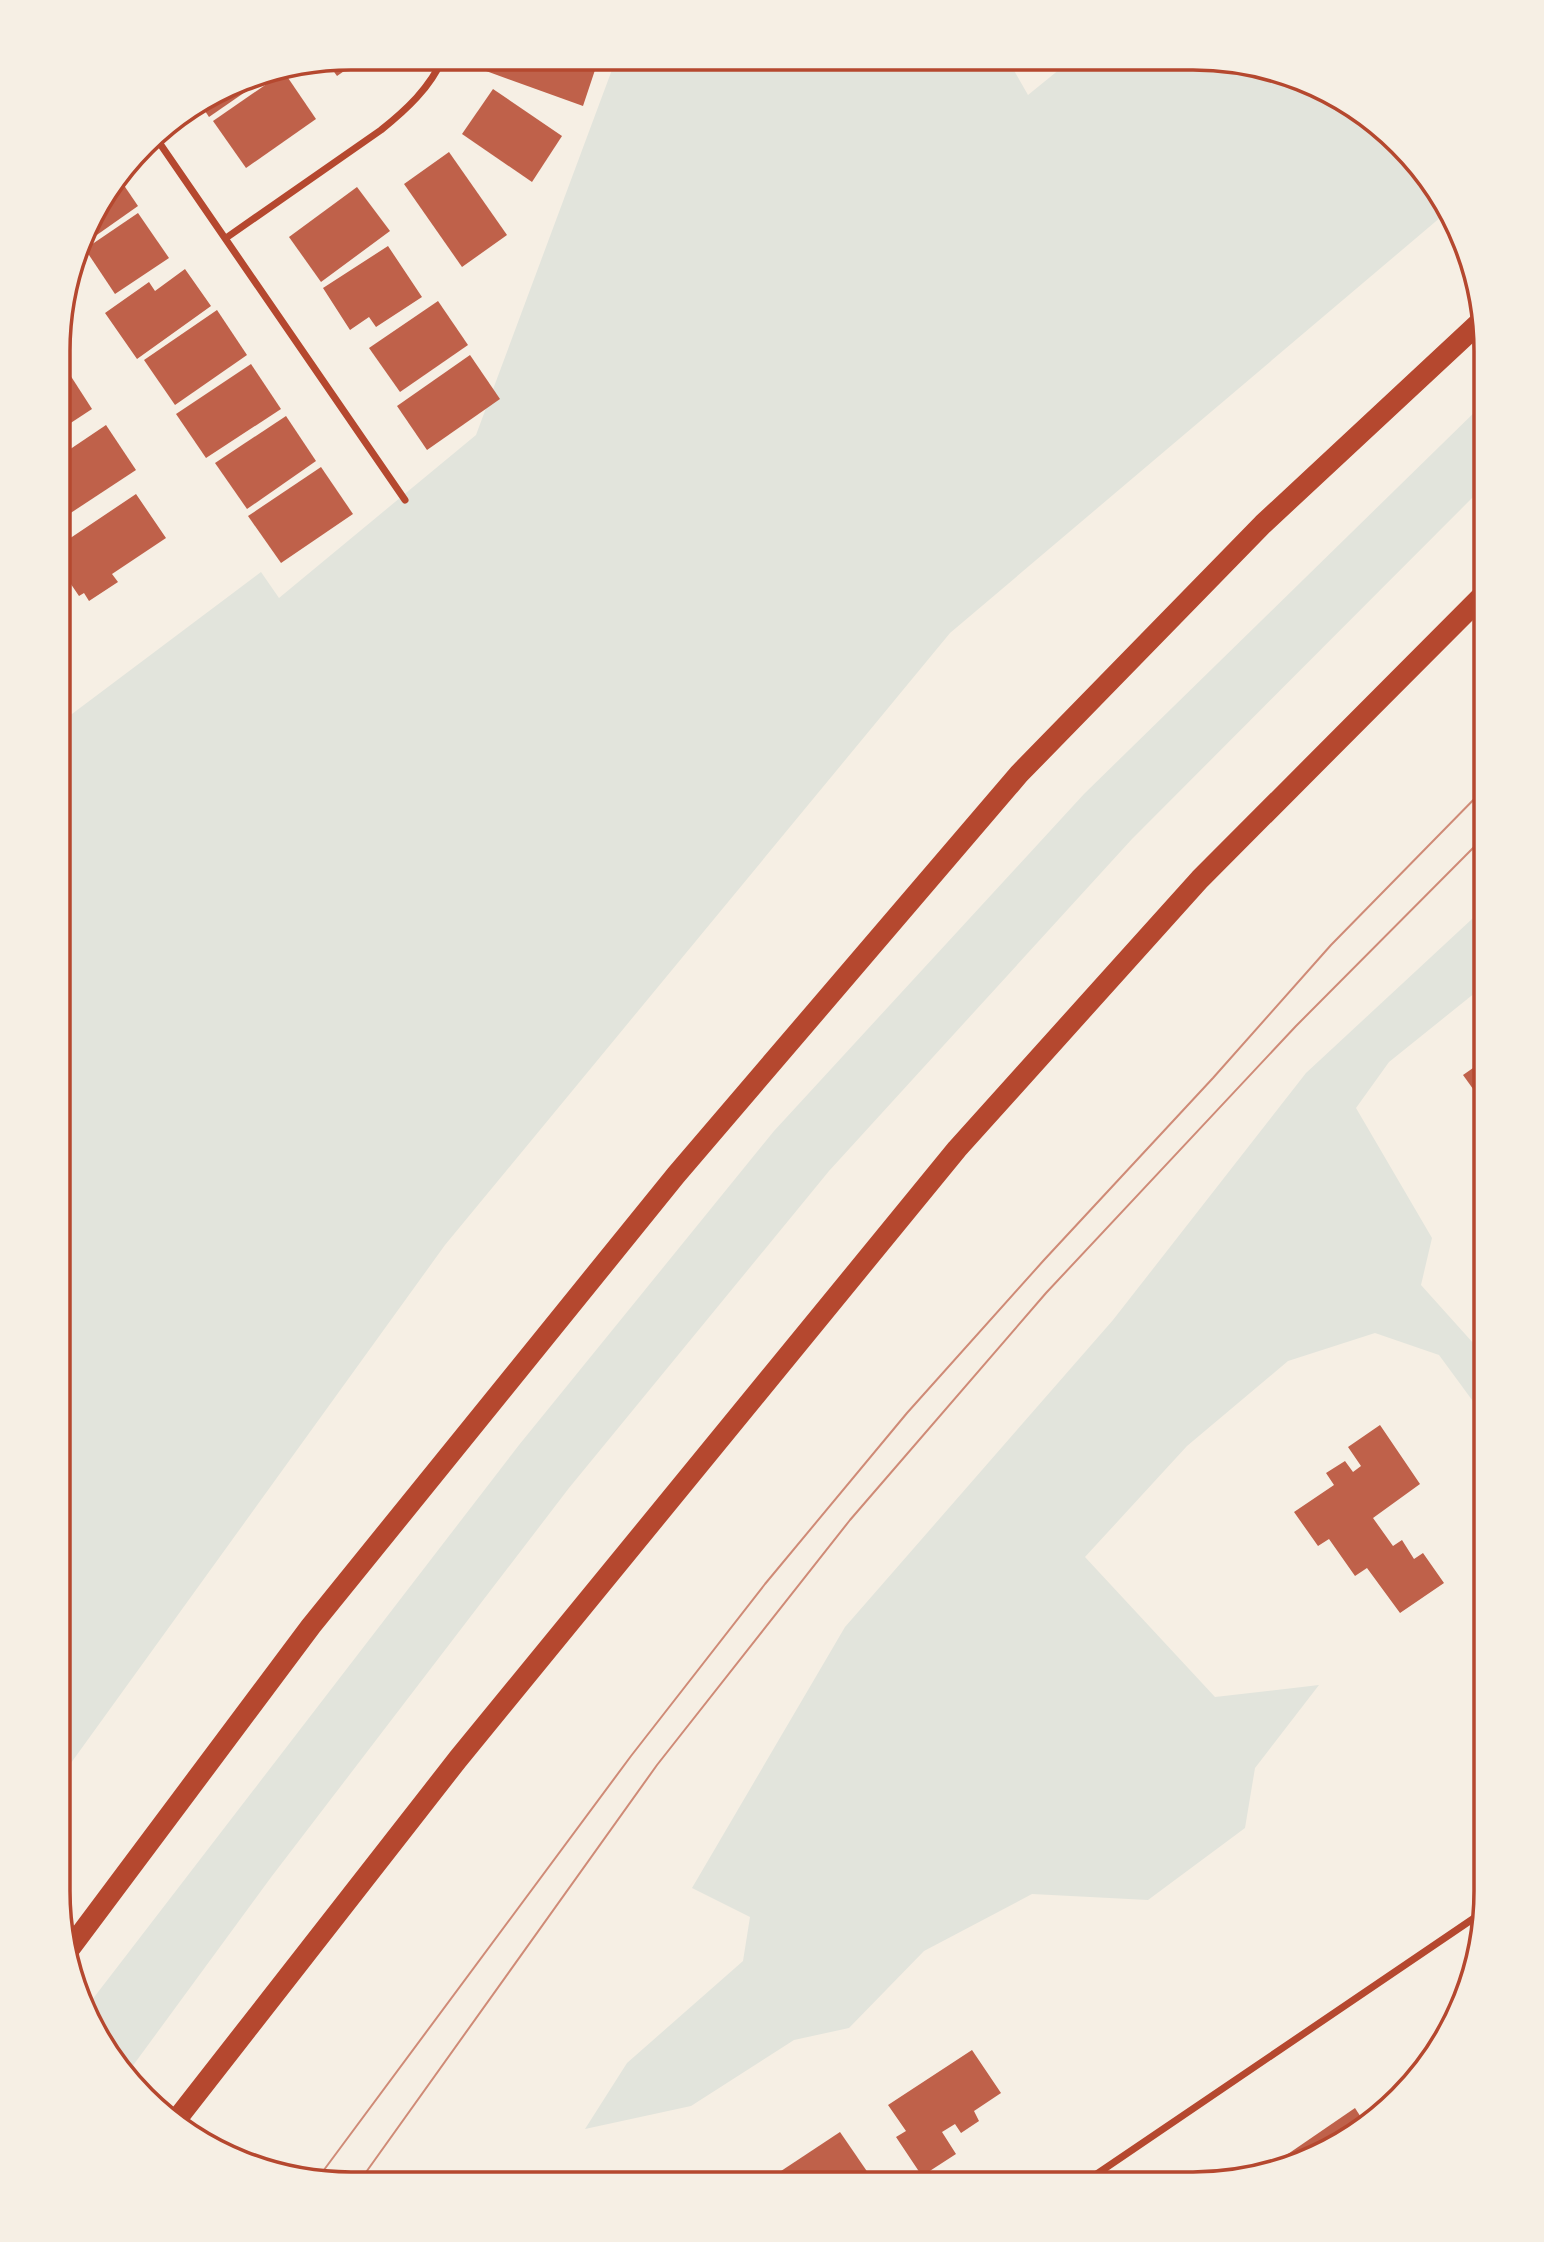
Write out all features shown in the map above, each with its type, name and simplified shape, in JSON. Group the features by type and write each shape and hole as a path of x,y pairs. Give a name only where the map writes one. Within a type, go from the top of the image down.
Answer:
{"highway":[{"path":"74,1942 337,1594 676,1175 1019,774 1264,524 1473,329"},
{"path":"181,2114 458,1759 957,1149 1200,879 1474,604"}],"street":[{"path":"226,238 405,111 436,70"},
{"path":"161,145 405,500"},
{"path":"1101,2172 1472,1919"}],"shaded area":[{"path":"612,70 1014,70 1028,95 1059,70 1193,70 1248,75 1301,91 1364,128 1392,152 1416,180 1440,218 950,633 445,1245 70,1764 70,715 261,572 279,598 476,435"},
{"path":"1474,413 1474,496 1132,839 829,1171 569,1488 272,1876 132,2067 117,2047 92,2000 519,1445 774,1131 1084,794"},
{"path":"1474,917 1474,994 1389,1062 1356,1108 1432,1238 1421,1285 1474,1344 1474,1403 1439,1355 1375,1333 1288,1361 1187,1446 1085,1557 1215,1697 1319,1685 1255,1768 1245,1828 1148,1900 1032,1894 924,1951 849,2028 794,2040 691,2106 585,2129 627,2063 743,1961 750,1917 692,1888 845,1627 1113,1320 1306,1073"}],"building":[{"path":"345,70 337,76 333,71"},
{"path":"486,70 595,70 583,106"},
{"path":"288,77 316,119 246,168 213,121 268,83"},
{"path":"250,89 209,117 205,111"},
{"path":"493,89 562,136 532,182 462,134"},
{"path":"449,152 507,235 462,267 404,184"},
{"path":"124,185 138,206 94,237"},
{"path":"357,187 390,231 321,282 289,237"},
{"path":"138,213 169,258 115,294 88,253 90,245"},
{"path":"388,246 422,297 376,327 369,317 350,330 323,288"},
{"path":"185,269 211,306 137,359 105,313 149,282 155,291"},
{"path":"438,301 468,345 400,392 369,348"},
{"path":"217,310 247,355 175,405 144,360"},
{"path":"470,355 500,399 427,450 397,406"},
{"path":"251,364 281,409 206,458 176,414"},
{"path":"70,375 92,409 70,423"},
{"path":"286,416 316,461 247,509 215,463"},
{"path":"106,425 136,470 70,513 70,449"},
{"path":"321,467 353,514 281,563 248,516"},
{"path":"136,494 166,538 112,574 118,582 89,601 84,593 79,596 70,583 70,538"},
{"path":"1474,1067 1474,1090 1463,1075"},
{"path":"1380,1425 1420,1484 1373,1518 1393,1546 1402,1540 1414,1559 1423,1553 1444,1583 1400,1613 1367,1568 1355,1576 1329,1539 1318,1546 1294,1512 1334,1485 1326,1473 1345,1461 1353,1472 1361,1466 1348,1447"},
{"path":"972,2050 1001,2093 974,2111 979,2121 961,2133 955,2124 942,2132 956,2154 928,2172 919,2172 896,2137 906,2131 888,2105"},
{"path":"1355,2108 1361,2117 1317,2143 1284,2157"},
{"path":"840,2132 867,2172 780,2172"}],"tram line":[{"path":"324,2171 631,1756 765,1584 907,1413 1331,945 1474,799"},
{"path":"366,2172 657,1765 850,1520 1046,1293 1296,1026 1474,847"}]}
